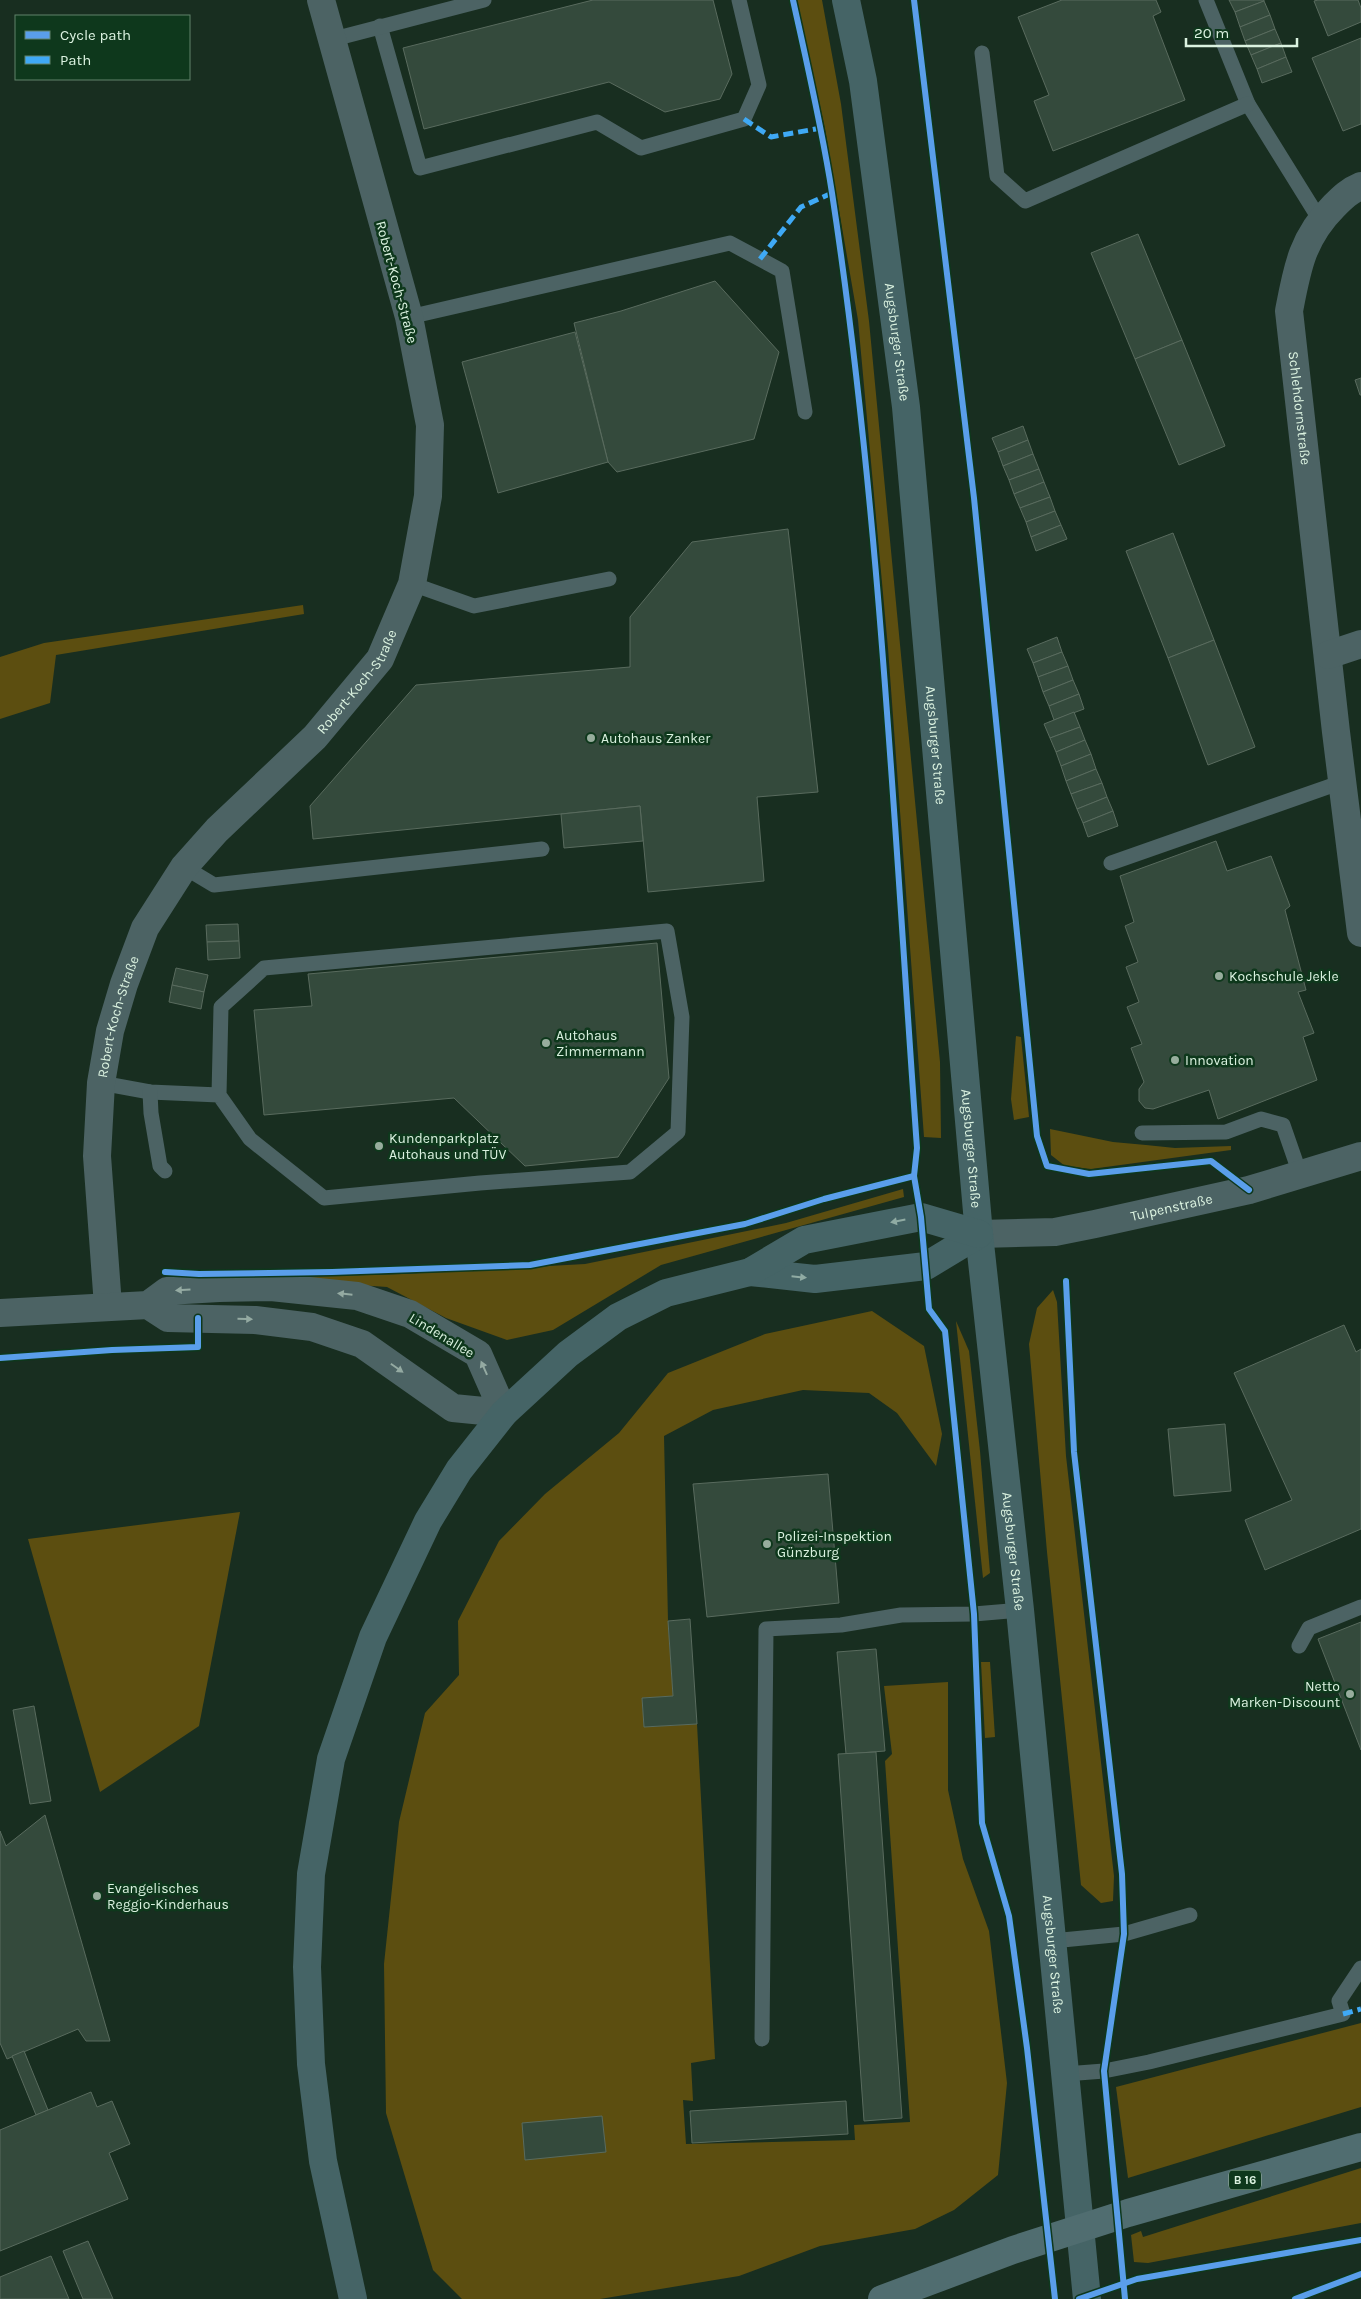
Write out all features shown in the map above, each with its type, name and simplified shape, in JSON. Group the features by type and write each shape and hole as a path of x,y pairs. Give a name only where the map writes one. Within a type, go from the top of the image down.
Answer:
{"main road":[{"name":"Augsburger Straße","path":"846,0 863,82 906,407 979,1234 1020,1610 1087,2299"},
{"path":"353,2299 323,2161 310,2064 307,1968 311,1874 331,1759 373,1637 428,1521 459,1470 504,1413 568,1354 618,1317 666,1293 750,1272 804,1240 921,1217 979,1234"},
{"path":"750,1272 815,1279 926,1266 979,1234"},
{"name":"B 16","path":"882,2299 1013,2250 1119,2216 1361,2146"},
{"path":"344,2262 368,2299"}],"street":[{"name":"Robert-Koch-Straße","path":"108,1306 97,1156 102,1083 113,1022 124,984 145,928 184,867 217,830 315,737 380,659 412,584 428,496 430,425 409,317 320,0"},
{"name":"Schlehdornstraße","path":"1361,186 1349,190 1320,220 1306,242 1296,273 1289,311 1342,782 1361,933"},
{"path":"1328,656 1361,644"},
{"name":"Tulpenstraße","path":"979,1234 1055,1232 1249,1190 1361,1156"},
{"name":"Lindenallee","path":"148,1305 167,1291 220,1288 271,1287 357,1296 410,1314 478,1354 504,1413"},
{"path":"0,1313 148,1305 168,1318 256,1320 312,1327 362,1344 453,1408 504,1413"}],"lane":[{"path":"330,40 484,0"},
{"path":"380,26 420,168 597,122 642,148 744,119 759,85 739,0"},
{"path":"1206,0 1248,104 1320,220"},
{"path":"982,53 997,176 1025,201 1248,104"},
{"path":"409,317 730,243 782,271 805,412"},
{"path":"412,584 474,606 609,579"},
{"path":"1111,863 1342,782"},
{"path":"184,867 214,885 542,849"},
{"path":"666,931 682,1017 678,1132 630,1172 480,1183 324,1198 250,1139 219,1095 221,1007 264,968 666,931"},
{"path":"102,1083 150,1092 219,1095"},
{"path":"150,1092 151,1113 160,1166 165,1171"},
{"path":"1142,1132 1226,1132 1261,1119 1283,1125 1300,1174"},
{"path":"1300,1646 1309,1628 1361,1607"},
{"path":"762,2038 766,1629 841,1625 902,1615 974,1614 1020,1610"},
{"path":"1052,1941 1124,1934 1190,1915"},
{"path":"1065,2074 1104,2071 1140,2064 1343,2014 1340,2000 1361,1968"}],"shaded area":[{"path":"797,0 822,0 841,104 869,321 940,1062 941,1138 924,1137 888,648 858,320 825,129"},
{"path":"303,605 304,614 56,655 50,703 0,719 0,657 44,643"},
{"path":"1016,1036 1021,1037 1029,1117 1014,1120 1011,1099"},
{"path":"1050,1129 1113,1142 1175,1148 1231,1146 1231,1150 1091,1169 1065,1166 1051,1155"},
{"path":"903,1189 904,1197 661,1265 553,1330 507,1340 446,1318 387,1287 257,1278 401,1274 585,1264 786,1223"},
{"path":"1053,1290 1057,1302 1066,1456 1114,1876 1113,1901 1101,1903 1081,1885 1047,1552 1029,1344 1037,1308"},
{"path":"872,1311 924,1346 942,1434 936,1466 897,1413 869,1393 803,1390 713,1410 664,1436 668,1621 673,1696 642,1698 644,1727 697,1724 715,2059 691,2063 693,2101 683,2100 686,2144 855,2140 854,2125 910,2122 885,1761 892,1754 884,1686 948,1682 948,1790 963,1859 989,1931 1007,2083 998,2175 954,2210 915,2229 820,2246 739,2276 600,2299 462,2299 433,2270 386,2113 384,1964 399,1822 425,1713 459,1675 458,1621 499,1541 545,1494 619,1433 668,1373 765,1334"},
{"path":"956,1321 969,1351 980,1451 990,1573 983,1578"},
{"path":"240,1512 199,1726 100,1792 28,1539"},
{"path":"981,1662 990,1662 995,1737 985,1738"},
{"path":"1361,2023 1361,2107 1128,2178 1116,2087"},
{"path":"1361,2168 1361,2223 1148,2263 1134,2262 1131,2235 1141,2231 1143,2237"}],"building":[{"path":"593,0 713,0 732,74 720,99 665,112 609,82 424,129 403,48"},
{"path":"1062,0 1156,0 1161,12 1153,16 1185,100 1053,151 1034,101 1049,95 1018,17"},
{"path":"1229,0 1264,0 1264,1 1235,12"},
{"path":"1358,0 1361,8 1361,22 1328,36 1314,1"},
{"path":"1264,1 1270,15 1240,27 1235,12"},
{"path":"1270,15 1275,29 1245,41 1240,27"},
{"path":"1275,29 1281,43 1251,55 1245,41"},
{"path":"1361,38 1361,124 1343,131 1312,58"},
{"path":"1281,43 1286,57 1257,69 1251,55"},
{"path":"1286,57 1292,72 1262,83 1257,69"},
{"path":"1138,234 1182,340 1135,359 1091,253"},
{"path":"715,281 779,352 754,439 617,472 608,462 574,323 621,311"},
{"path":"575,332 608,462 498,493 462,362"},
{"path":"1182,340 1225,446 1179,465 1135,359"},
{"path":"1361,378 1361,395 1360,395 1355,380"},
{"path":"1023,426 1028,440 998,452 992,438"},
{"path":"1028,440 1033,454 1003,466 998,452"},
{"path":"1033,454 1039,469 1009,480 1003,466"},
{"path":"1039,469 1044,482 1014,494 1009,480"},
{"path":"1044,482 1050,497 1020,508 1014,494"},
{"path":"1050,497 1055,511 1026,522 1020,508"},
{"path":"1055,511 1061,525 1031,537 1026,522"},
{"path":"1061,525 1067,539 1036,551 1031,537"},
{"name":"Autohaus Zanker","path":"788,529 818,792 757,797 764,881 648,892 640,806 313,839 310,806 416,685 630,667 630,617 692,542"},
{"path":"1173,533 1214,640 1168,658 1126,551"},
{"path":"1057,637 1062,652 1033,663 1027,649"},
{"path":"1214,640 1255,747 1208,765 1168,658"},
{"path":"1062,652 1068,666 1038,677 1033,663"},
{"path":"1068,666 1073,680 1043,692 1038,677"},
{"path":"1073,680 1079,694 1049,706 1043,692"},
{"path":"1079,694 1084,709 1054,720 1049,706"},
{"path":"1074,712 1080,727 1050,738 1044,724"},
{"path":"1080,727 1085,740 1056,752 1050,738"},
{"path":"1085,740 1091,754 1061,766 1056,752"},
{"path":"1091,754 1096,769 1066,781 1061,766"},
{"path":"1096,769 1102,783 1071,794 1066,781"},
{"path":"1102,783 1107,797 1077,809 1071,794"},
{"path":"1107,797 1113,811 1083,823 1077,809"},
{"path":"640,806 643,841 564,848 561,814"},
{"path":"1113,811 1118,826 1088,837 1083,823"},
{"path":"1216,841 1227,871 1271,856 1290,906 1285,910 1306,990 1298,992 1314,1033 1303,1037 1317,1080 1218,1119 1209,1090 1153,1109 1145,1108 1139,1101 1139,1089 1144,1082 1131,1048 1142,1044 1127,1007 1139,1002 1126,967 1138,962 1125,926 1134,922 1120,876"},
{"path":"238,924 239,941 207,942 206,925"},
{"path":"239,941 240,958 208,960 207,942"},
{"path":"657,943 669,1078 618,1157 525,1166 454,1098 264,1115 254,1010 312,1006 308,974"},
{"path":"176,968 208,975 204,992 172,985"},
{"path":"172,985 204,992 201,1009 169,1002"},
{"path":"1344,1325 1356,1352 1361,1349 1361,1529 1265,1570 1245,1520 1292,1500 1234,1373"},
{"path":"1225,1424 1231,1491 1174,1496 1168,1429"},
{"name":"Polizei-Inspektion Günzburg","path":"828,1474 839,1603 707,1617 693,1484"},
{"path":"690,1619 697,1724 644,1727 642,1698 673,1696 668,1621"},
{"name":"Netto Marken-Discount","path":"1361,1622 1361,1750 1318,1639"},
{"path":"876,1649 885,1751 846,1754 837,1652"},
{"path":"34,1706 51,1801 30,1804 13,1710"},
{"path":"876,1752 902,2118 864,2121 838,1754"},
{"path":"45,1815 110,2041 86,2041 78,2029 7,2059 0,2043 0,1831 6,1846"},
{"path":"24,2051 48,2110 36,2115 12,2056"},
{"path":"91,2092 97,2107 112,2101 130,2144 109,2153 128,2199 0,2251 0,2130"},
{"path":"846,2101 848,2134 692,2143 690,2111"},
{"path":"602,2116 606,2152 525,2160 522,2123"},
{"path":"88,2241 113,2299 83,2299 63,2251"},
{"path":"51,2256 69,2299 0,2299 0,2277"}],"marked path":[{"path":"744,119 771,137 821,128"},
{"path":"760,259 801,207 832,193"},
{"path":"1343,2014 1361,2009"}],"cycle path":[{"path":"793,0 819,120 832,193 862,431 874,550 893,789 917,1148 914,1176 921,1217 929,1309 945,1331 974,1614 982,1823 1009,1916 1027,2048 1055,2299"},
{"path":"914,0 974,498 1037,1136 1047,1166 1089,1174 1211,1161 1249,1190"},
{"path":"165,1272 199,1274 332,1272 530,1265 745,1224 824,1199 914,1176"},
{"path":"1066,1281 1074,1452 1122,1874 1124,1934 1104,2071 1125,2299"},
{"path":"0,1358 112,1350 198,1347 198,1318"},
{"path":"1079,2299 1137,2279 1361,2240"},
{"path":"1295,2299 1361,2274"}],"place":[{"name":"Autohaus Zanker","path":"591,738"},
{"name":"Kochschule Jekle","path":"1219,976"},
{"name":"Autohaus Zimmermann","path":"546,1043"},
{"name":"Innovation","path":"1175,1060"},
{"name":"Kundenparkplatz Autohaus und TÜV","path":"379,1146"},
{"name":"Polizei-Inspektion Günzburg","path":"767,1544"},
{"name":"Netto Marken-Discount","path":"1350,1694"},
{"name":"Evangelisches Reggio-Kinderhaus","path":"97,1896"}]}
